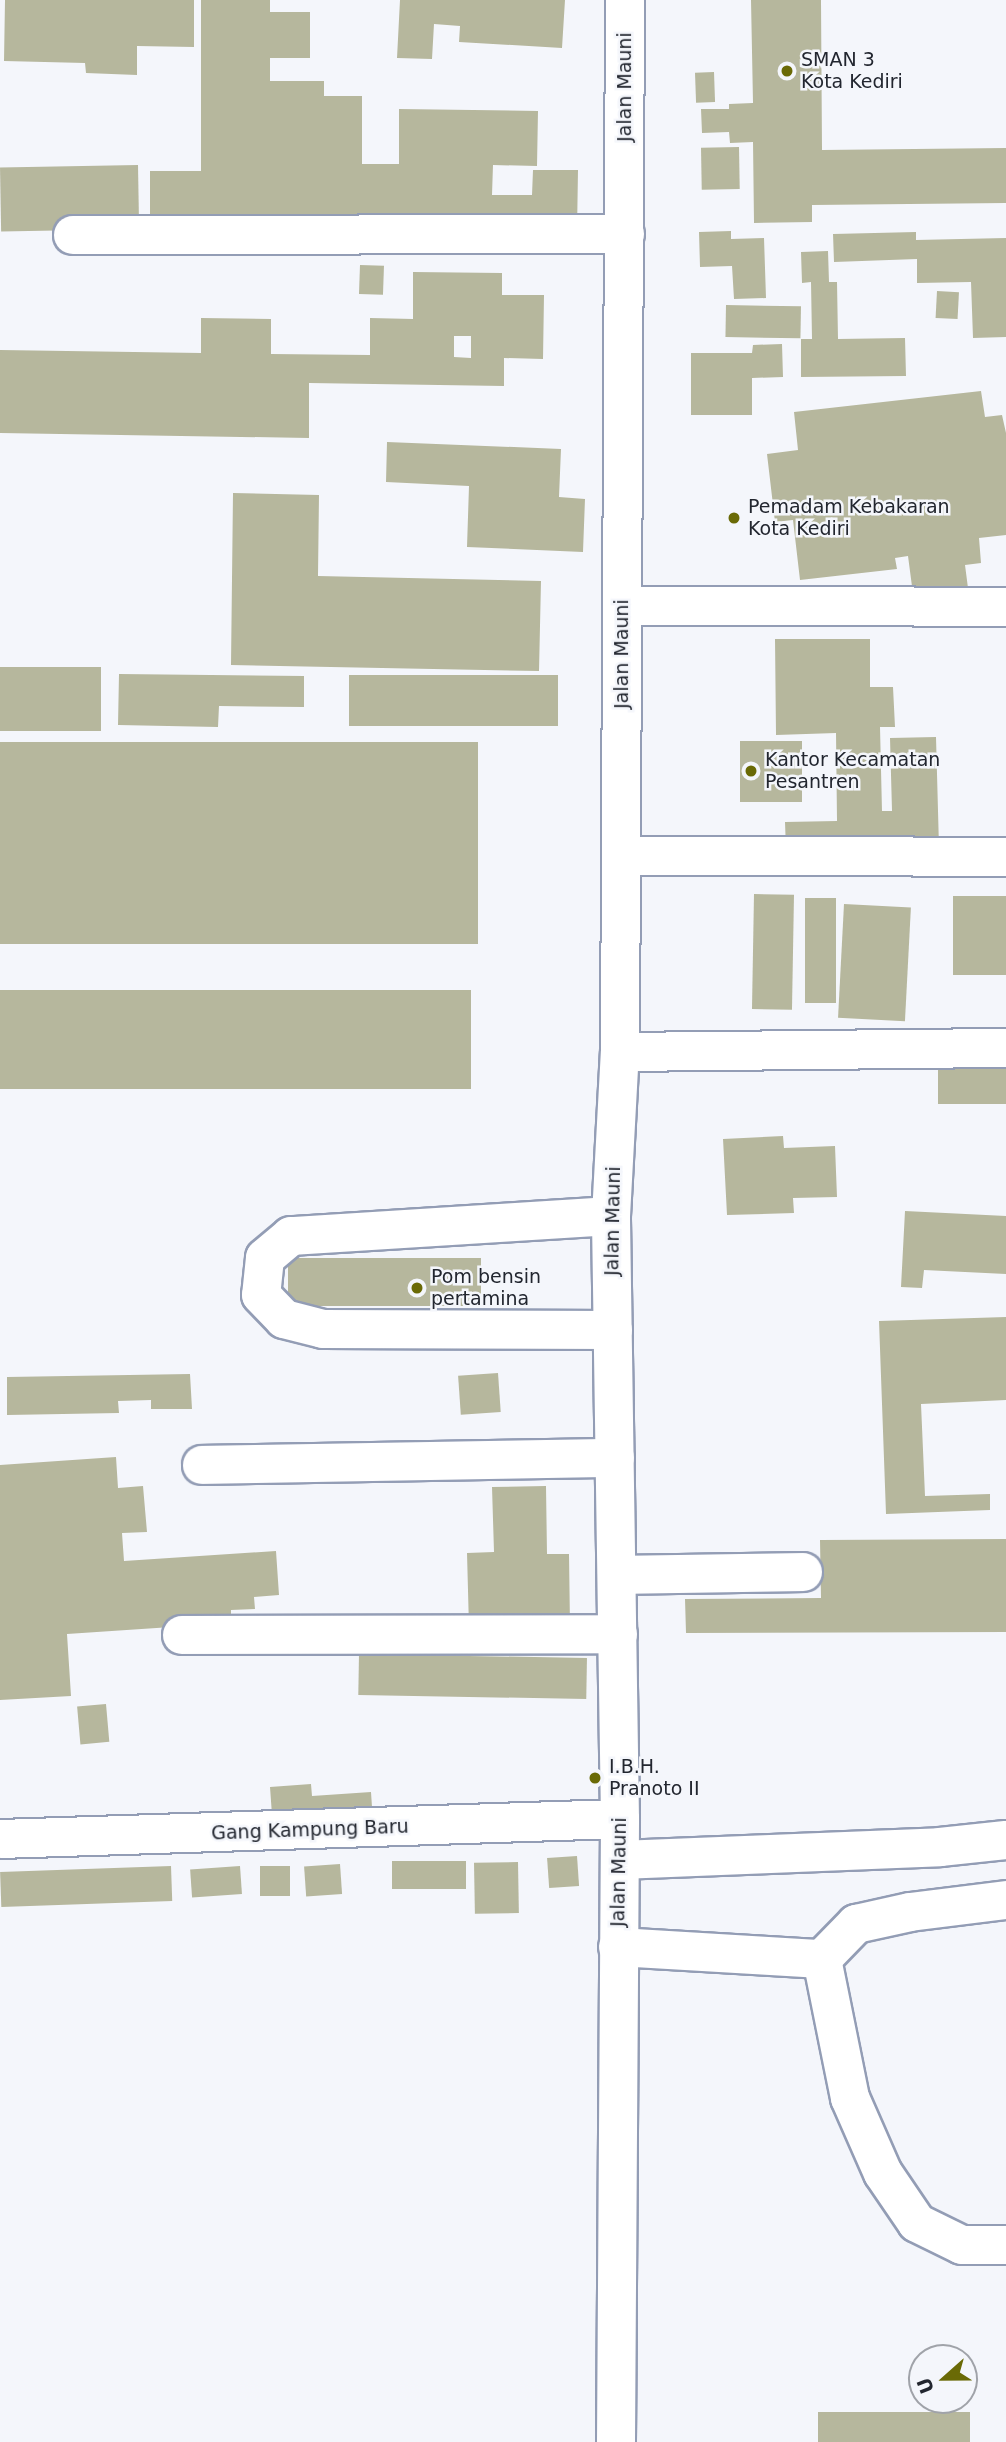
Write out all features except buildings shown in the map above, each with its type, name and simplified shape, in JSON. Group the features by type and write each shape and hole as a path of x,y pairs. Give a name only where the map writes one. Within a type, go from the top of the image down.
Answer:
{"main road":[{"name":"Jalan Mauni","path":"616,2442 620,1819 611,1216 621,1052 625,0"},
{"path":"73,235 625,234"},
{"path":"622,606 1006,607"},
{"path":"622,856 1006,857"},
{"path":"621,1052 1006,1048"},
{"path":"611,1216 291,1236 264,1258 261,1296 284,1318 323,1329 613,1330"},
{"path":"202,1465 615,1458"},
{"path":"617,1574 803,1572"},
{"path":"182,1635 618,1634"},
{"name":"Gang Kampung Baru","path":"0,1839 620,1819"},
{"path":"620,1860 940,1847 1006,1840"},
{"path":"618,1947 822,1959 856,1924 910,1912 1006,1900"},
{"path":"822,1959 850,2098 883,2173 917,2223 961,2245 1006,2245"}],"place":[{"name":"SMAN 3 Kota Kediri","path":"787,71"},
{"name":"Pemadam Kebakaran Kota Kediri","path":"734,518"},
{"name":"Kantor Kecamatan Pesantren","path":"751,771"},
{"name":"Pom bensin pertamina","path":"417,1288"},
{"name":"I.B.H. Pranoto II","path":"595,1778"}]}
